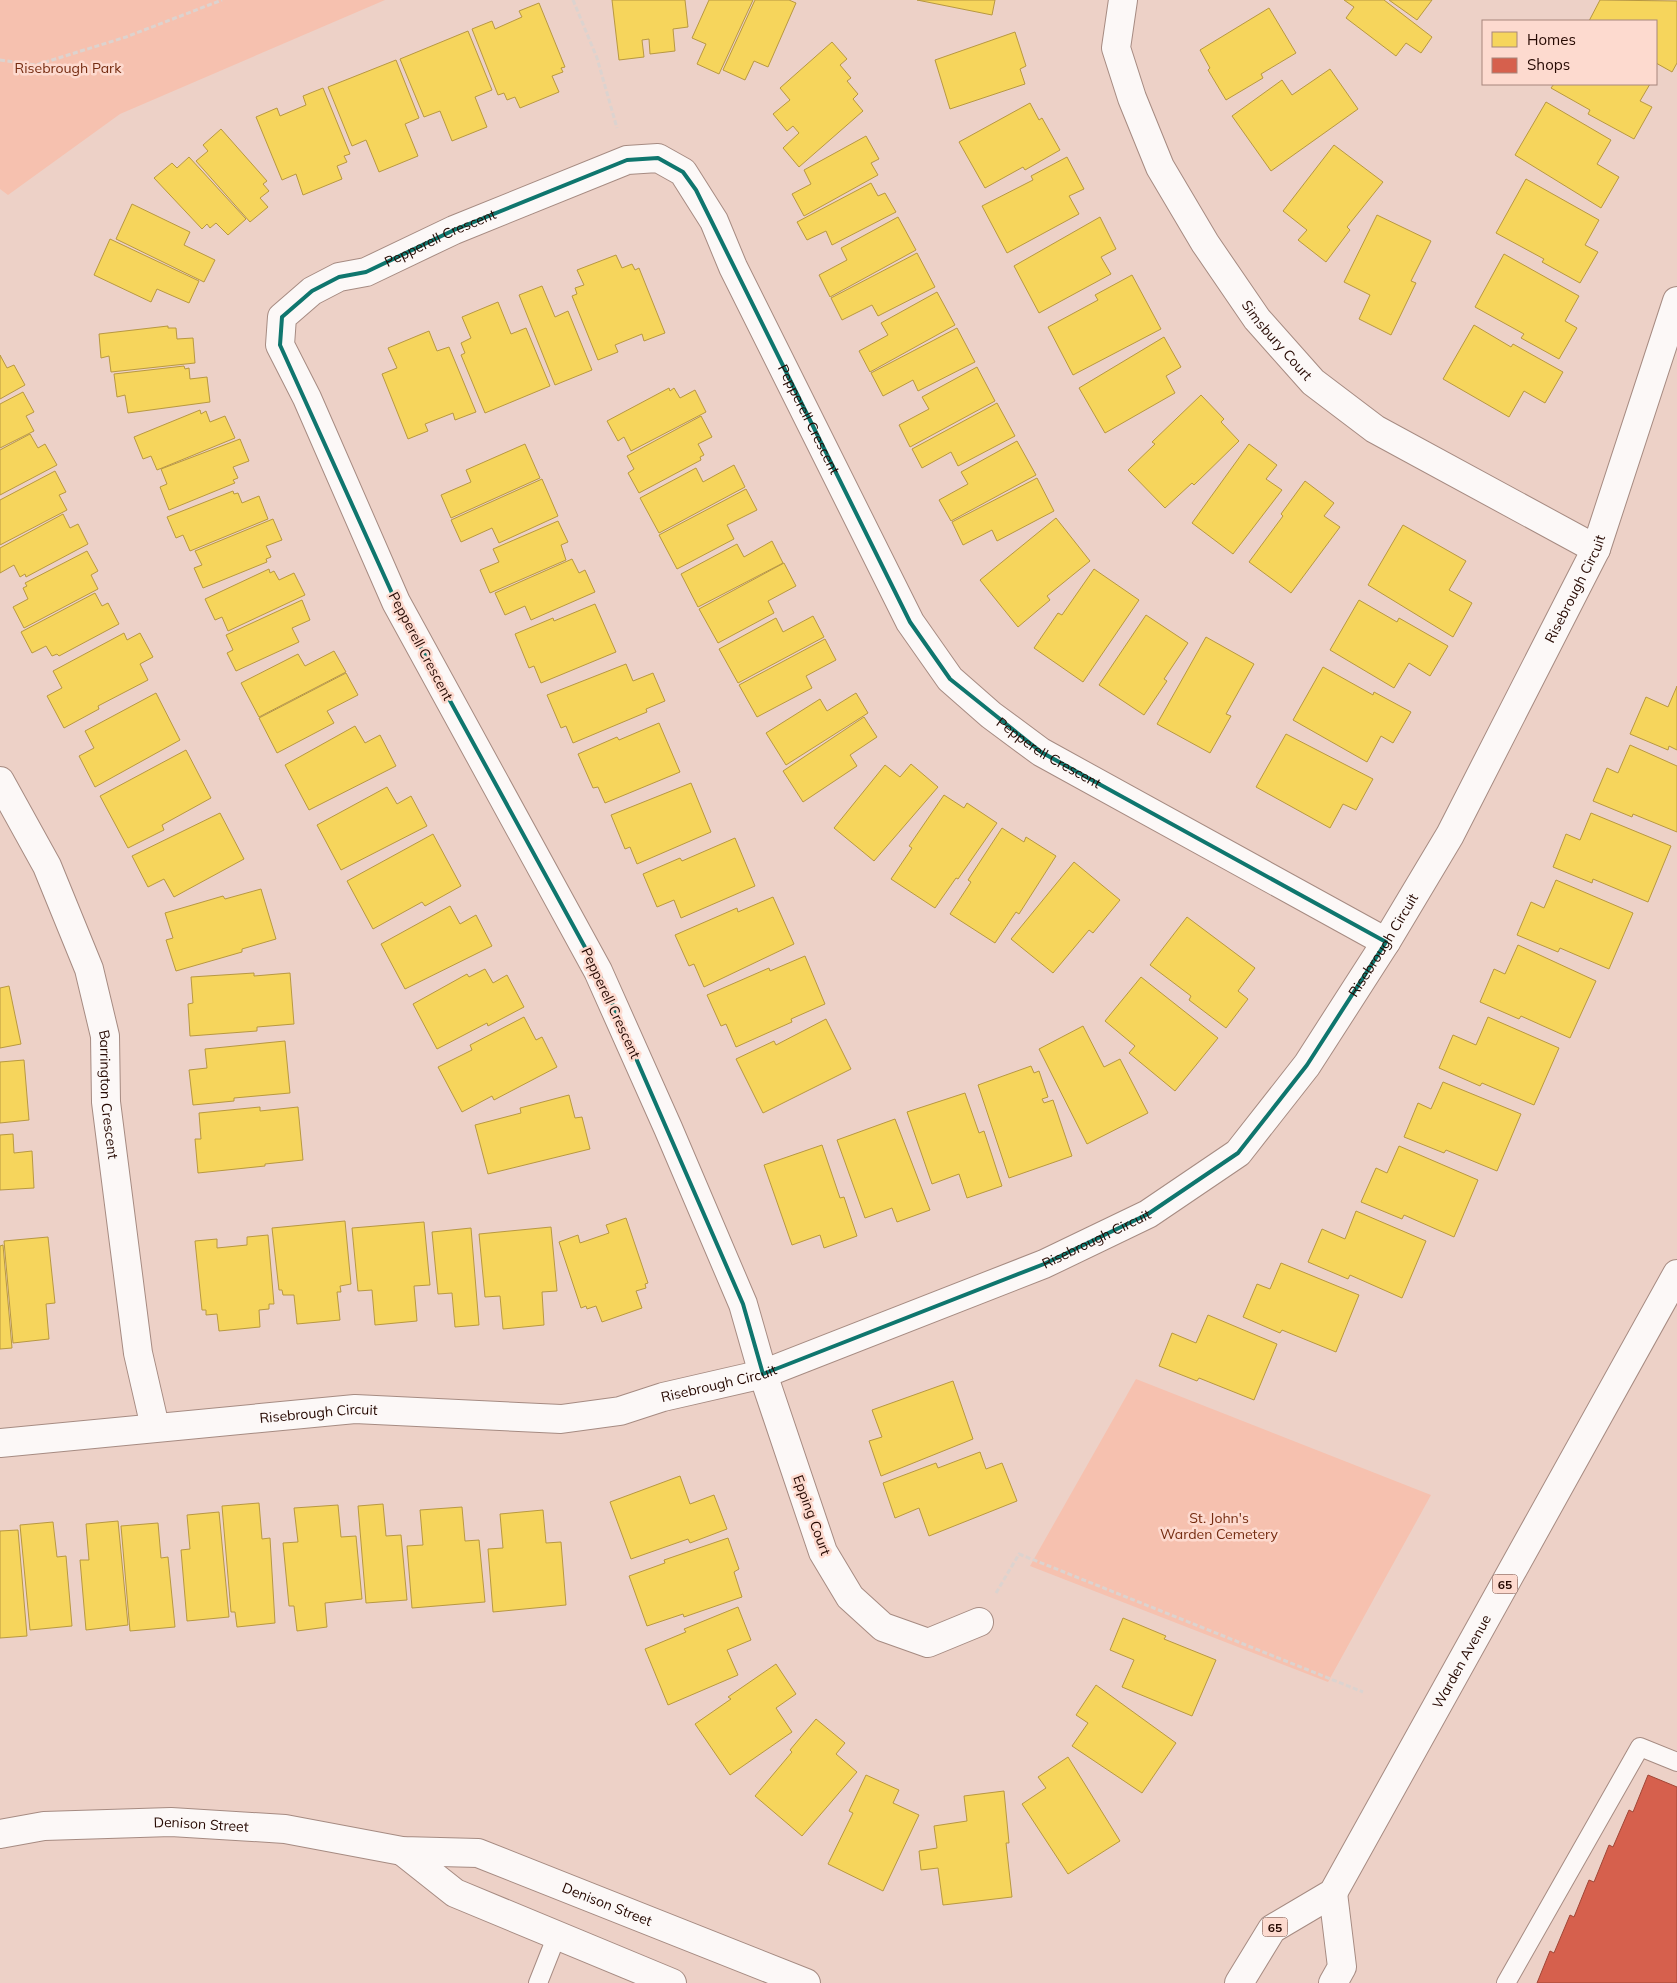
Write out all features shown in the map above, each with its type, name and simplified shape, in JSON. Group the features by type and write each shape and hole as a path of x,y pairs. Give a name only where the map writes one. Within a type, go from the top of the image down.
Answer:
{"street":[{"name":"Simsbury Court","path":"1123,0 1116,48 1132,98 1160,167 1205,243 1257,319 1312,382 1375,429 1596,548"},
{"name":"Pepperell Crescent","path":"763,1374 743,1304 598,971 396,602 307,398 280,344 282,317 312,291 339,277 366,272 454,230 627,160 658,158 683,172 714,221 733,267 910,622 950,679 992,715 1041,752 1386,942"},
{"name":"Risebrough Circuit","path":"0,1443 355,1409 561,1420 620,1411 663,1396 763,1374 1044,1264 1148,1214 1238,1153 1307,1065 1386,942 1450,835 1596,548 1677,301"},
{"name":"Barrington Crescent","path":"0,781 47,866 89,969 105,1036 106,1102 138,1353 155,1427"},
{"name":"Warden Avenue","path":"1333,1893 1677,1274"},
{"name":"Epping Court","path":"763,1374 823,1552 850,1597 883,1627 928,1643 979,1622"},
{"name":"Denison Street","path":"0,1834 44,1826 171,1822 285,1829 402,1851 478,1853 806,1983"},
{"name":"Denison Street","path":"402,1851 455,1893 672,1983"},
{"name":"65","path":"1239,1983 1272,1929 1333,1893"},
{"path":"1332,1983 1342,1967 1333,1893"}],"lane":[{"path":"1506,1983 1640,1747 1677,1762"},
{"path":"538,1983 558,1935"}],"path":[{"path":"0,60 36,65 126,37 222,0"},
{"path":"573,0 597,58 627,160"},
{"path":"979,1622 1019,1554 1363,1692"}],"highlighted area":[{"path":"658,158 683,172 696,190 910,622 950,679 1041,752 1386,942 1307,1065 1238,1153 1148,1214 1044,1264 763,1374 743,1304 598,971 396,602 280,345 282,317 312,291 339,277 366,272 454,230 627,160"}],"green space":[{"name":"Risebrough Park","path":"0,0 385,0 120,114 8,195 0,189"},
{"name":"St. John's Warden Cemetery","path":"1136,1379 1431,1495 1328,1682 1030,1566"}],"building: Homes":[{"path":"612,0 685,0 688,27 673,29 675,51 650,54 649,39 642,40 644,57 619,60"},
{"path":"709,0 753,0 719,74 697,64 706,44 692,38"},
{"path":"755,0 789,0 796,3 768,67 754,61 745,80 723,70"},
{"path":"917,0 995,0 992,15"},
{"path":"1344,0 1384,0 1432,37 1421,53 1406,43 1396,56 1346,18 1354,7"},
{"path":"1389,0 1432,0 1417,20"},
{"path":"1600,0 1677,1 1677,63 1672,72 1657,64 1657,20 1590,20"},
{"path":"539,3 565,67 561,68 563,72 552,76 559,92 520,108 515,97 507,100 504,93 498,95 472,29 492,21 495,29 522,17 519,11"},
{"path":"1269,8 1296,53 1261,74 1263,78 1226,100 1208,70 1210,68 1200,50"},
{"path":"468,31 492,90 475,97 487,127 452,141 440,111 424,117 400,59"},
{"path":"1015,32 1026,66 1020,69 1025,84 950,109 935,60"},
{"path":"832,42 847,59 840,65 851,78 847,81 858,94 853,99 863,111 799,167 783,148 799,133 793,126 787,131 773,114 790,100 780,88"},
{"path":"396,60 419,118 405,124 418,156 379,172 366,140 352,146 328,87"},
{"path":"1330,69 1358,109 1271,171 1232,116 1282,80 1292,95"},
{"path":"1553,85 1649,85 1640,101 1652,107 1634,139 1588,114 1590,110 1551,88"},
{"path":"323,88 350,154 344,156 347,162 337,166 342,179 303,195 296,174 282,180 256,117 277,108 280,116 306,105 303,96"},
{"path":"1546,102 1611,140 1597,164 1619,177 1601,208 1515,155"},
{"path":"1030,103 1039,120 1042,118 1060,150 1025,170 1023,167 985,188 959,142"},
{"path":"221,129 267,181 263,184 269,191 260,198 268,207 250,222 196,161 208,151 203,145"},
{"path":"866,136 879,159 871,163 878,175 804,216 792,194 811,184 804,170"},
{"path":"1334,145 1383,182 1347,227 1350,230 1326,262 1298,240 1307,230 1283,211"},
{"path":"189,157 246,219 228,235 216,223 210,228 207,224 202,229 154,178 172,163 177,168"},
{"path":"1067,157 1084,189 1069,196 1079,214 1007,253 982,206 1033,180 1031,176"},
{"path":"1526,179 1599,220 1585,245 1598,252 1580,283 1542,262 1544,259 1496,233"},
{"path":"871,183 878,196 885,193 896,212 832,245 826,231 807,240 797,222"},
{"path":"132,204 190,232 184,245 215,260 204,282 116,239"},
{"path":"1377,215 1431,241 1411,281 1416,283 1391,335 1359,319 1370,295 1344,282"},
{"path":"898,217 916,250 830,297 819,275 847,260 841,248"},
{"path":"1100,217 1116,249 1101,257 1111,274 1039,313 1014,266"},
{"path":"110,239 199,281 189,303 157,289 151,302 94,275"},
{"path":"917,253 935,287 878,316 872,305 842,320 831,298"},
{"path":"1504,254 1579,296 1565,321 1577,328 1559,359 1521,338 1524,334 1475,307"},
{"path":"616,255 622,268 632,264 635,270 639,268 665,333 644,341 642,334 615,345 618,352 598,360 572,296 577,294 575,288 584,285 577,270"},
{"path":"1132,275 1161,329 1073,375 1048,327 1098,300 1095,295"},
{"path":"542,286 555,317 568,311 592,370 555,385 519,295"},
{"path":"937,292 955,325 870,372 859,351 888,335 881,323"},
{"path":"498,302 511,334 526,328 550,386 485,413 461,355 465,353 461,343 471,338 462,317"},
{"path":"1474,325 1511,347 1513,344 1563,372 1545,403 1524,391 1509,417 1443,379"},
{"path":"168,326 168,328 176,328 177,339 193,338 195,363 111,372 109,356 101,358 99,334"},
{"path":"957,328 975,362 918,391 913,380 883,396 871,373"},
{"path":"429,331 437,351 449,347 476,412 455,420 453,413 425,424 428,431 408,439 382,374 397,368 388,348"},
{"path":"1164,337 1181,367 1166,376 1175,393 1105,433 1079,388"},
{"path":"0,355 7,368 14,365 25,385 0,399"},
{"path":"184,366 185,369 189,368 190,379 207,377 210,402 128,413 125,395 117,397 114,374"},
{"path":"977,367 995,401 910,447 899,425 929,409 922,397"},
{"path":"669,388 670,391 674,388 680,398 695,390 706,412 631,451 624,437 618,441 607,421"},
{"path":"23,392 34,412 26,416 34,431 0,448 0,404"},
{"path":"1201,395 1224,419 1221,422 1239,441 1194,485 1192,483 1165,508 1128,470 1155,444 1152,442"},
{"path":"997,403 1015,436 958,466 951,452 922,468 912,449"},
{"path":"200,410 201,414 206,411 210,422 225,416 235,438 157,470 151,456 143,459 134,437"},
{"path":"701,416 712,437 698,444 704,455 700,457 701,460 639,493 628,473 634,469 627,456"},
{"path":"30,434 38,448 45,444 57,465 0,495 0,450"},
{"path":"240,439 249,461 233,467 238,478 233,480 235,483 169,510 160,487 167,484 161,469"},
{"path":"1017,441 1036,475 951,521 939,500 968,484 961,472"},
{"path":"525,444 540,478 451,518 441,495 471,482 466,470"},
{"path":"1249,444 1277,465 1266,479 1282,490 1233,554 1192,523"},
{"path":"734,465 745,487 659,533 640,498 696,468 703,482"},
{"path":"55,471 66,492 59,495 67,510 0,545 0,500"},
{"path":"1037,478 1054,511 997,541 992,530 963,545 952,522"},
{"path":"542,479 558,516 499,543 492,528 461,542 451,520"},
{"path":"1305,481 1334,503 1324,516 1340,527 1291,593 1249,562 1283,516 1281,514"},
{"path":"746,489 757,510 727,525 734,539 677,569 659,535"},
{"path":"233,491 234,494 238,493 242,503 259,496 268,519 190,551 183,535 176,538 167,517"},
{"path":"63,514 70,528 78,524 88,544 26,577 25,574 20,577 14,565 0,573 0,548"},
{"path":"1056,518 1090,561 1047,596 1050,600 1018,627 980,580"},
{"path":"273,519 282,540 266,546 271,557 266,559 267,562 203,588 194,568 202,565 195,551"},
{"path":"558,521 568,542 561,545 566,560 490,593 480,570 499,562 493,549"},
{"path":"1403,525 1466,561 1449,590 1472,603 1453,637 1368,585"},
{"path":"772,541 783,563 698,607 681,574 737,544 744,557"},
{"path":"87,551 98,571 91,575 98,589 24,628 13,607 28,599 23,588 27,586 25,583"},
{"path":"572,559 579,573 585,570 595,592 531,620 525,606 505,615 495,593"},
{"path":"784,563 796,586 768,601 774,613 718,643 699,609"},
{"path":"269,569 270,573 274,571 279,580 294,573 305,595 228,631 222,617 215,620 205,599"},
{"path":"1094,569 1139,600 1083,682 1034,648 1058,613 1062,615"},
{"path":"95,593 102,606 108,603 119,624 59,656 57,654 52,656 46,646 32,653 21,632"},
{"path":"302,600 310,620 292,628 299,642 236,671 227,653 233,650 226,635"},
{"path":"1359,600 1397,622 1399,618 1448,646 1430,676 1409,663 1394,688 1330,650"},
{"path":"595,604 616,652 541,683 534,666 529,668 515,634 553,618 554,621"},
{"path":"1146,615 1188,643 1164,679 1167,681 1144,715 1099,685"},
{"path":"813,616 824,637 738,683 719,649 776,618 783,632"},
{"path":"124,633 127,640 140,633 153,657 140,664 148,680 98,706 99,709 64,728 47,696 62,688 53,671"},
{"path":"1206,637 1254,664 1226,714 1231,716 1210,753 1157,724"},
{"path":"825,639 836,660 806,676 812,688 757,717 739,685"},
{"path":"334,651 346,672 259,717 241,683 298,654 305,666"},
{"path":"626,664 633,681 653,673 665,701 646,709 647,712 573,743 566,726 561,728 547,695"},
{"path":"1323,667 1373,695 1374,692 1411,712 1393,743 1381,736 1367,762 1293,720"},
{"path":"346,673 358,695 327,711 334,723 277,753 259,718"},
{"path":"1677,686 1677,750 1669,746 1668,750 1630,734 1646,697 1668,707"},
{"path":"156,693 180,740 95,787 79,756 94,748 85,731"},
{"path":"856,693 868,713 786,765 766,733 820,699 827,711"},
{"path":"864,717 877,737 850,755 857,766 803,802 783,771"},
{"path":"659,723 680,772 605,803 598,787 593,788 578,754 617,737 619,740"},
{"path":"355,726 365,743 380,735 396,766 309,810 285,765"},
{"path":"1286,734 1373,779 1356,810 1343,804 1330,828 1256,787"},
{"path":"1630,745 1677,766 1677,832 1633,814 1632,817 1593,801 1607,768 1618,773"},
{"path":"186,750 211,798 162,825 164,830 128,848 100,796"},
{"path":"911,764 938,787 874,861 834,828 885,765 900,777"},
{"path":"691,783 711,832 637,864 630,847 625,849 611,815"},
{"path":"387,787 397,804 411,796 427,826 341,870 317,825"},
{"path":"944,795 964,808 967,803 997,823 935,908 891,879 912,848 909,846"},
{"path":"220,813 244,859 174,897 164,879 148,887 132,856"},
{"path":"1591,813 1671,846 1648,902 1593,879 1592,883 1553,867 1566,834 1580,840"},
{"path":"1002,828 1024,842 1026,837 1056,856 1019,914 1016,912 995,943 950,914 971,882 968,880"},
{"path":"433,834 461,886 425,906 422,902 373,929 347,881"},
{"path":"735,838 755,886 681,918 674,900 657,907 643,874 680,858 682,861"},
{"path":"1074,862 1120,900 1093,933 1089,930 1053,973 1011,939"},
{"path":"1556,880 1633,913 1609,969 1560,948 1558,952 1517,935 1531,902 1544,908"},
{"path":"261,889 276,939 242,949 242,952 176,971 166,940 173,938 165,913 223,896 225,899"},
{"path":"773,897 794,944 704,987 694,964 689,966 675,935 737,908 738,912"},
{"path":"450,906 460,924 476,915 492,946 405,989 381,944"},
{"path":"1187,917 1255,968 1238,991 1248,999 1226,1028 1189,1000 1191,996 1150,965"},
{"path":"1518,945 1596,981 1570,1038 1521,1016 1519,1019 1480,1002 1494,969 1505,974"},
{"path":"805,956 825,1004 791,1019 792,1022 736,1047 726,1024 721,1026 707,995 769,968 770,971"},
{"path":"485,969 493,983 507,975 524,1007 488,1026 487,1023 437,1049 413,1004 467,974 469,977"},
{"path":"254,973 254,976 290,973 294,1024 257,1027 257,1031 190,1036 188,1004 193,1003 191,977"},
{"path":"1141,977 1218,1038 1175,1091 1129,1053 1135,1046 1105,1021"},
{"path":"9,986 21,1044 0,1048 0,988"},
{"path":"524,1017 536,1040 542,1037 557,1067 494,1100 492,1096 462,1112 438,1067 472,1050 470,1045"},
{"path":"1488,1017 1559,1048 1534,1105 1482,1083 1480,1086 1439,1068 1453,1035 1476,1045"},
{"path":"826,1019 851,1069 763,1113 736,1059 774,1041 776,1045"},
{"path":"1083,1026 1104,1067 1120,1059 1148,1113 1087,1144 1039,1049"},
{"path":"285,1041 290,1093 234,1098 234,1101 193,1105 189,1070 207,1068 205,1049"},
{"path":"24,1060 29,1120 0,1123 0,1062"},
{"path":"1031,1066 1034,1073 1039,1071 1048,1097 1042,1099 1044,1103 1053,1100 1072,1156 1009,1178 978,1085"},
{"path":"1443,1082 1521,1114 1497,1171 1446,1150 1444,1153 1404,1137 1418,1103 1431,1109"},
{"path":"965,1093 979,1133 984,1131 1002,1186 967,1198 959,1174 932,1184 907,1112"},
{"path":"569,1095 575,1118 582,1117 590,1149 488,1174 475,1125 521,1113 520,1108"},
{"path":"260,1107 260,1111 298,1107 303,1160 198,1173 195,1139 201,1139 199,1113"},
{"path":"895,1119 930,1210 897,1222 892,1208 865,1218 837,1140"},
{"path":"13,1134 14,1153 32,1151 34,1188 0,1190 0,1135"},
{"path":"822,1145 840,1198 844,1197 857,1236 824,1248 820,1235 792,1245 764,1165"},
{"path":"1399,1146 1478,1180 1454,1237 1404,1215 1402,1219 1361,1202 1376,1168 1387,1173"},
{"path":"1356,1211 1426,1241 1402,1298 1350,1275 1348,1279 1308,1262 1322,1229 1345,1239"},
{"path":"626,1218 648,1283 645,1284 646,1288 636,1291 642,1308 602,1322 596,1306 587,1309 586,1306 581,1308 559,1242 578,1235 580,1243 609,1233 606,1225"},
{"path":"345,1221 351,1284 340,1286 341,1292 337,1292 340,1320 297,1324 294,1295 283,1295 282,1290 279,1290 272,1228"},
{"path":"424,1222 430,1285 414,1286 417,1321 375,1325 372,1290 358,1291 352,1228"},
{"path":"551,1227 557,1291 542,1292 544,1325 503,1329 500,1296 485,1297 479,1234"},
{"path":"471,1228 479,1325 455,1327 452,1293 438,1294 432,1232"},
{"path":"268,1235 274,1304 269,1304 269,1309 259,1310 260,1327 219,1331 217,1314 206,1315 206,1310 202,1310 195,1241 217,1239 217,1248 247,1245 247,1237"},
{"path":"48,1237 55,1303 46,1304 49,1339 13,1343 4,1241"},
{"path":"3,1245 12,1348 0,1349 0,1246"},
{"path":"1281,1263 1359,1295 1336,1352 1282,1330 1280,1333 1243,1317 1257,1284 1270,1289"},
{"path":"1208,1315 1277,1344 1254,1400 1199,1378 1197,1381 1159,1366 1172,1333 1196,1343"},
{"path":"953,1381 973,1439 881,1476 869,1441 882,1437 872,1410"},
{"path":"980,1452 986,1469 1002,1463 1017,1501 929,1536 919,1508 895,1518 883,1483 936,1463 938,1468"},
{"path":"680,1476 690,1504 714,1495 727,1529 690,1543 688,1539 631,1559 610,1502"},
{"path":"259,1503 262,1539 270,1538 275,1623 237,1627 235,1612 231,1612 222,1506"},
{"path":"383,1504 386,1536 401,1535 407,1600 366,1603 358,1506"},
{"path":"338,1505 341,1537 356,1536 362,1599 325,1603 327,1627 297,1631 294,1606 289,1606 283,1543 298,1542 294,1508"},
{"path":"462,1507 465,1541 479,1540 485,1602 412,1608 407,1546 423,1545 420,1510"},
{"path":"543,1510 546,1543 561,1542 566,1605 493,1612 488,1549 503,1548 500,1514"},
{"path":"219,1512 229,1617 187,1621 181,1550 190,1549 187,1515"},
{"path":"118,1521 128,1625 86,1630 80,1560 89,1560 86,1524"},
{"path":"53,1522 57,1557 66,1556 72,1626 30,1630 20,1525"},
{"path":"158,1523 161,1558 168,1557 175,1627 130,1631 121,1526"},
{"path":"18,1530 27,1636 0,1638 0,1531"},
{"path":"728,1538 739,1569 734,1572 742,1597 684,1617 683,1614 647,1626 629,1576 665,1563 664,1560"},
{"path":"738,1607 751,1640 727,1650 738,1675 668,1705 645,1649 686,1632 684,1629"},
{"path":"1123,1618 1166,1636 1164,1639 1216,1660 1192,1716 1122,1687 1134,1660 1110,1650"},
{"path":"776,1664 796,1694 776,1708 792,1732 730,1775 695,1724 731,1699 728,1697"},
{"path":"1096,1685 1176,1743 1142,1793 1072,1746 1088,1723 1076,1715"},
{"path":"816,1719 845,1743 836,1754 857,1772 802,1836 755,1796 792,1752 790,1750"},
{"path":"1068,1757 1120,1841 1068,1874 1022,1804 1046,1788 1038,1777"},
{"path":"866,1775 899,1790 893,1803 919,1815 883,1891 828,1864 853,1813 849,1811"},
{"path":"1004,1791 1009,1843 1006,1843 1012,1897 943,1905 938,1868 921,1870 919,1851 937,1848 934,1826 967,1821 964,1796"}],"building: Shops":[{"path":"1648,1775 1677,1787 1677,1983 1537,1983 1550,1951 1554,1953 1570,1915 1574,1917 1589,1880 1594,1882 1609,1845 1613,1847 1629,1810 1633,1812"}]}
